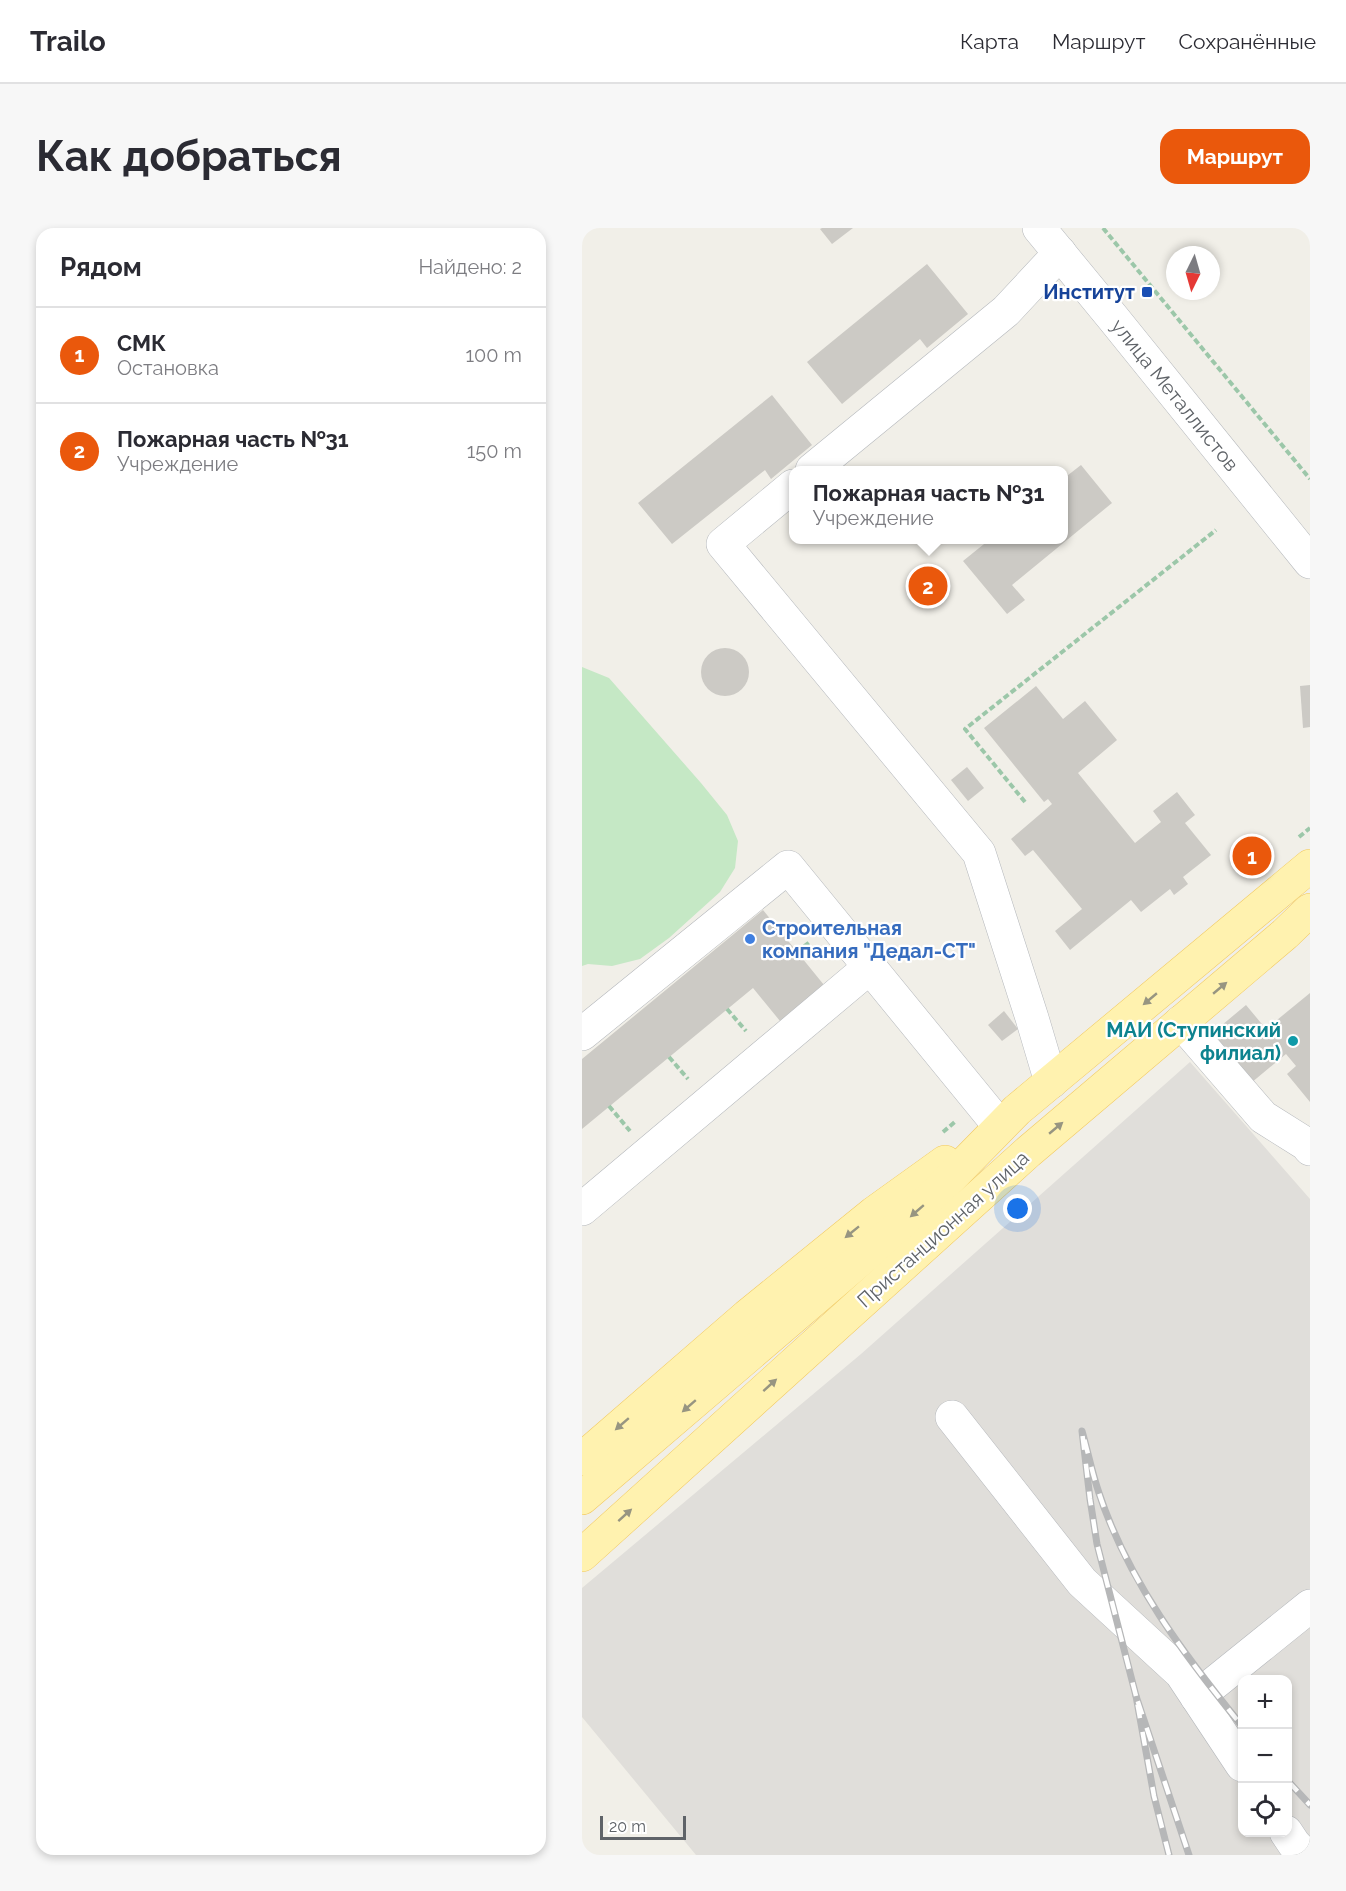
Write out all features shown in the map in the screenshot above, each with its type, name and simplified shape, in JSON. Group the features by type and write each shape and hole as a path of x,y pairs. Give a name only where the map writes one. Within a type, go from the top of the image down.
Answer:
{"main road":[{"name":"Пристанционная улица","path":"582,1498 923,1206 1008,1117 1310,866"},
{"name":"Пристанционная улица","path":"582,1555 1028,1152 1285,934 1310,910"},
{"path":"582,1459 747,1316 865,1221 1008,1117"}],"street":[{"name":"улица Металлистов","path":"1039,228 1310,562"},
{"path":"818,466 1006,311 1060,253"},
{"path":"789,489 723,544 979,853 1051,1082"},
{"path":"582,1034 788,867 870,968 1008,1117"},
{"path":"582,1209 870,968"},
{"path":"1181,1022 1263,1117 1306,1144 1310,1149"},
{"path":"952,1417 1082,1582 1162,1653 1181,1673 1238,1759"},
{"path":"1197,1697 1310,1606"},
{"path":"1289,1837 1305,1855"}],"path":[{"path":"1103,228 1310,479"},
{"path":"1025,801 965,729 1216,530"}],"shaded area":[{"path":"1190,1062 1310,1199 1310,1855 696,1855 582,1717 582,1588 861,1354"}],"green space":[{"path":"582,667 609,678 727,815 738,841 735,868 720,892 669,938 640,959 612,966 588,964 582,966"}],"building":[{"path":"853,228 832,244 820,229"},
{"path":"927,264 968,314 927,348 920,339 842,404 807,362"},
{"path":"772,395 812,445 771,479 765,470 672,544 638,503"},
{"path":"1081,465 1112,503 1068,539 1068,475"},
{"path":"984,544 1062,544 1012,585 1025,600 1007,614 963,561"},
{"path":"725,648 742,655 749,672 742,689 725,696 708,689 701,672 708,655"},
{"path":"1310,685 1310,727 1303,728 1300,686"},
{"path":"1036,686 1063,719 1085,701 1117,740 1078,773 1135,843 1161,822 1153,811 1177,792 1195,815 1185,823 1211,855 1183,877 1188,884 1174,895 1170,889 1141,912 1131,900 1070,950 1055,931 1082,909 1033,850 1025,856 1011,839 1052,804 1048,799 1044,802 984,728"},
{"path":"967,767 984,788 968,801 951,780"},
{"path":"763,910 824,985 780,1021 753,988 582,1129 582,1059"},
{"path":"1310,993 1310,1102 1287,1074 1296,1066 1286,1054 1251,1083 1210,1035 1246,1005 1266,1029"},
{"path":"1004,1011 1018,1029 1002,1041 988,1025"}],"railway":[{"path":"1136,1696 1097,1544 1082,1431 1111,1525 1142,1587 1179,1645 1238,1721"},
{"path":"1169,1855 1154,1796 1136,1696 1189,1855"},
{"path":"1290,1783 1310,1805"}],"place":[{"name":"Институт","path":"1147,292"},
{"name":"Пожарная часть №31","path":"928,586"},
{"name":"СМК","path":"1252,856"},
{"name":"Строительная компания \"Дедал-СТ\"","path":"750,939"},
{"name":"МАИ (Ступинский филиал)","path":"1293,1041"}]}
